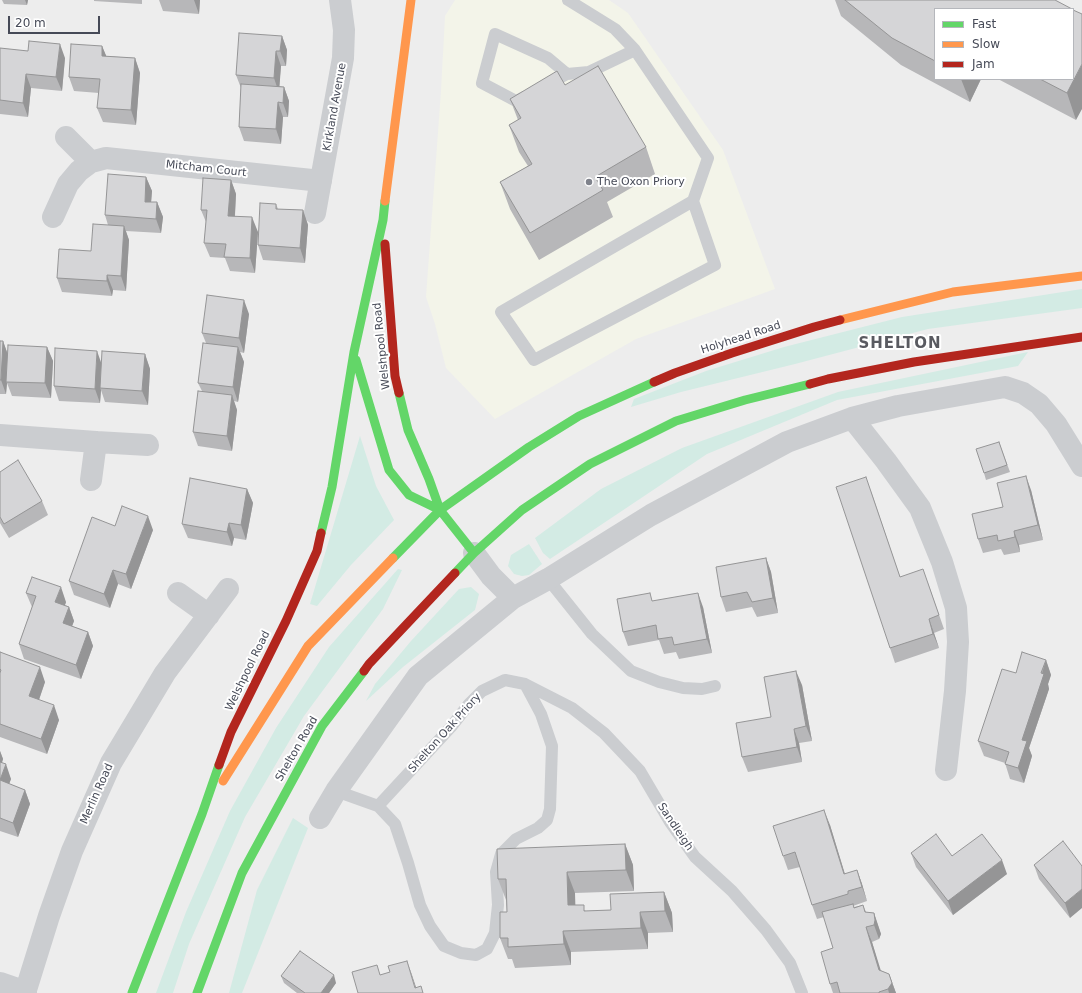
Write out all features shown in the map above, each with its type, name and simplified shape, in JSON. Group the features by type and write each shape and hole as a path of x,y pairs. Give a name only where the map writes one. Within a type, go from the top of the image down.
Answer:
{"main road":[{"name":"Welshpool Road","path":"132,993 202,814 231,732 286,621 317,551 332,487 354,352 383,220 411,0"},
{"name":"Welshpool Road","path":"383,220 395,376 408,430 429,479 440,510 474,553"},
{"name":"Holyhead Road","path":"440,510 529,447 579,416 624,394 682,370 732,352 814,327 954,292 1082,276"},
{"path":"474,553 522,510 590,464 676,421 745,400 828,379 914,362 1082,337"},
{"name":"Welshpool Road","path":"354,352 373,419 390,470 409,495 440,510"},
{"path":"202,814 308,646 440,510"},
{"name":"Shelton Road","path":"197,993 242,873 322,726 369,664 474,553"},
{"path":"206,993 215,946"}],"street":[{"name":"Kirkland Avenue","path":"315,213 343,58 344,30 340,0"},
{"path":"53,217 68,184 79,171 90,162 66,137"},
{"name":"Mitcham Court","path":"90,162 106,158 321,181"},
{"path":"320,818 336,791 418,676 513,598 548,579 651,515 786,442 852,418 898,406 1005,387 1023,394 1039,404 1056,424 1082,466"},
{"path":"852,418 886,461 920,508 942,562 956,608 958,642 955,690 946,770"},
{"path":"0,435 148,445"},
{"path":"92,480 96,442"},
{"path":"474,553 491,576 513,598"},
{"name":"Merlin Road","path":"26,992 49,916 72,851 111,762 165,673 228,589"},
{"path":"178,593 209,615"},
{"path":"0,983 26,992"}],"lane":[{"path":"568,0 615,29 635,50 708,158 693,201 715,265 534,360 501,312 693,201"},
{"path":"568,74 548,58 495,34 482,83 516,101 568,74 590,72 635,50"},
{"path":"548,579 592,634 631,671 658,682 683,688 702,689 716,686"},
{"name":"Shelton Oak Priory","path":"378,806 482,691 505,680 525,684"},
{"path":"336,791 378,806 395,824 420,905 430,926 444,946 461,953 476,955 487,948 495,933 498,905 496,872 501,854 516,839 538,828 547,820 550,809 552,746 541,714 525,684"},
{"name":"Sandleigh","path":"525,684 572,708 604,733 640,771 670,822 695,856 732,891 766,930 790,963 802,993"}],"shaded area":[{"path":"455,0 609,0 628,13 723,150 775,289 636,339 495,419 446,368 435,324 426,297 445,16"}],"green space":[{"path":"1082,289 1082,308 928,329 681,392 631,407 634,399 706,371 784,347 902,317"},
{"path":"1028,352 1018,366 837,400 707,454 550,559 543,553 535,538 601,489 682,448 838,392"},
{"path":"360,436 376,486 394,520 351,565 317,606 310,604"},
{"path":"529,544 542,564 529,575 522,576 514,574 508,566 511,555"},
{"path":"398,569 402,570 383,609 304,716 245,817 189,944 173,993 156,993 186,912 230,811 276,728 329,647"},
{"path":"471,587 479,594 475,610 403,667 366,701 375,684 411,641 459,589"},
{"path":"293,818 308,828 242,993 229,993 257,890"}],"building":[{"path":"845,0 1055,0 1070,8 934,8 934,60 892,38"},
{"path":"1074,10 1082,14 1082,64 1074,79"},
{"path":"239,33 282,36 280,51 276,51 274,78 236,75"},
{"path":"29,41 60,44 56,77 26,74 23,103 0,100 0,48 28,51"},
{"path":"71,44 102,46 102,56 135,58 131,110 97,108 100,79 69,77"},
{"name":"The Oxon Priory","path":"598,66 646,147 595,177 603,190 530,233 500,182 532,164 509,125 521,118 510,99 557,71 565,85"},
{"path":"1042,80 1074,80 1067,93"},
{"path":"241,84 284,87 283,103 278,102 276,129 239,127"},
{"path":"108,174 146,177 145,202 157,202 156,219 105,215"},
{"path":"203,178 231,180 228,216 252,217 250,258 224,257 226,244 204,243 207,210 201,210"},
{"path":"260,203 276,204 276,209 303,210 300,248 258,245"},
{"path":"93,224 124,226 121,276 107,275 107,281 57,278 59,249 91,251"},
{"path":"207,295 244,300 239,338 202,333"},
{"path":"0,341 3,341 1,380 0,380"},
{"path":"203,343 238,347 233,387 198,383"},
{"path":"8,345 47,347 45,383 6,382"},
{"path":"55,348 97,351 95,389 54,386"},
{"path":"102,351 145,354 142,391 100,388"},
{"path":"198,391 232,395 227,436 193,432"},
{"path":"999,442 1007,465 984,473 976,449"},
{"path":"18,460 42,501 4,524 0,517 0,472"},
{"path":"1026,476 1038,525 1014,531 1015,537 998,541 997,535 978,539 972,514 1003,507 997,483"},
{"path":"866,477 900,577 923,569 939,615 929,619 933,634 890,648 836,487"},
{"path":"190,478 247,489 241,525 229,523 227,532 182,524"},
{"path":"122,506 148,516 126,574 113,570 104,594 69,581 92,517 115,526"},
{"path":"766,558 773,598 752,602 747,592 721,597 716,567"},
{"path":"32,577 61,587 55,602 69,607 63,623 88,632 76,665 19,644 36,596 26,593"},
{"path":"650,593 652,601 698,593 707,639 674,645 672,637 658,639 656,625 623,632 617,599"},
{"path":"0,652 40,667 29,696 54,705 41,739 0,724"},
{"path":"1022,652 1046,660 1041,673 1044,674 1022,740 1027,741 1018,768 1005,764 1009,752 978,741 1002,669 1016,673"},
{"path":"796,671 806,726 794,729 797,747 742,757 736,723 771,717 764,677"},
{"path":"0,762 6,764 0,780"},
{"path":"0,780 25,790 13,823 0,818"},
{"path":"824,810 844,874 857,870 862,887 848,891 848,894 812,905 795,852 783,856 773,826"},
{"path":"936,834 952,856 982,834 1002,860 948,901 911,853"},
{"path":"1063,841 1082,866 1082,889 1065,903 1034,865"},
{"path":"625,844 626,870 567,872 568,905 584,905 584,911 611,910 610,894 664,892 665,911 640,912 641,928 563,931 564,944 508,947 508,938 500,938 500,912 507,912 506,879 498,879 497,849"},
{"path":"853,904 854,908 863,905 865,912 874,913 874,925 866,927 879,970 889,974 892,983 888,989 879,993 840,993 837,982 830,984 821,952 833,948 822,912"},
{"path":"300,951 334,975 321,993 305,993 281,976"},
{"path":"407,961 415,988 421,986 423,993 358,993 352,972 377,965 380,975 390,972 388,966"}],"traffic: fast":[{"path":"321,533 332,487 354,352 383,220 385,201"},
{"path":"356,360 389,470 409,495 440,510"},
{"path":"440,510 529,447 579,416 654,382"},
{"path":"474,553 522,510 590,464 676,421 745,400 810,384"},
{"path":"399,393 408,430 429,479 440,510 474,553 455,573"},
{"path":"393,558 440,510"},
{"path":"197,993 242,873 322,726 364,671"},
{"path":"132,993 202,814 219,765"}],"traffic: slow":[{"path":"385,201 411,0"},
{"path":"840,320 953,292 1082,276"},
{"path":"223,781 308,646 393,558"}],"traffic: jam":[{"path":"385,244 395,376 399,393"},
{"path":"654,382 732,353 840,320"},
{"path":"810,384 914,362 1082,337"},
{"path":"219,765 231,732 286,621 317,551 321,533"},
{"path":"364,671 455,573"}],"place":[{"name":"The Oxon Priory","path":"589,182"}],"district":[{"name":"SHELTON","path":"900,344"}]}
